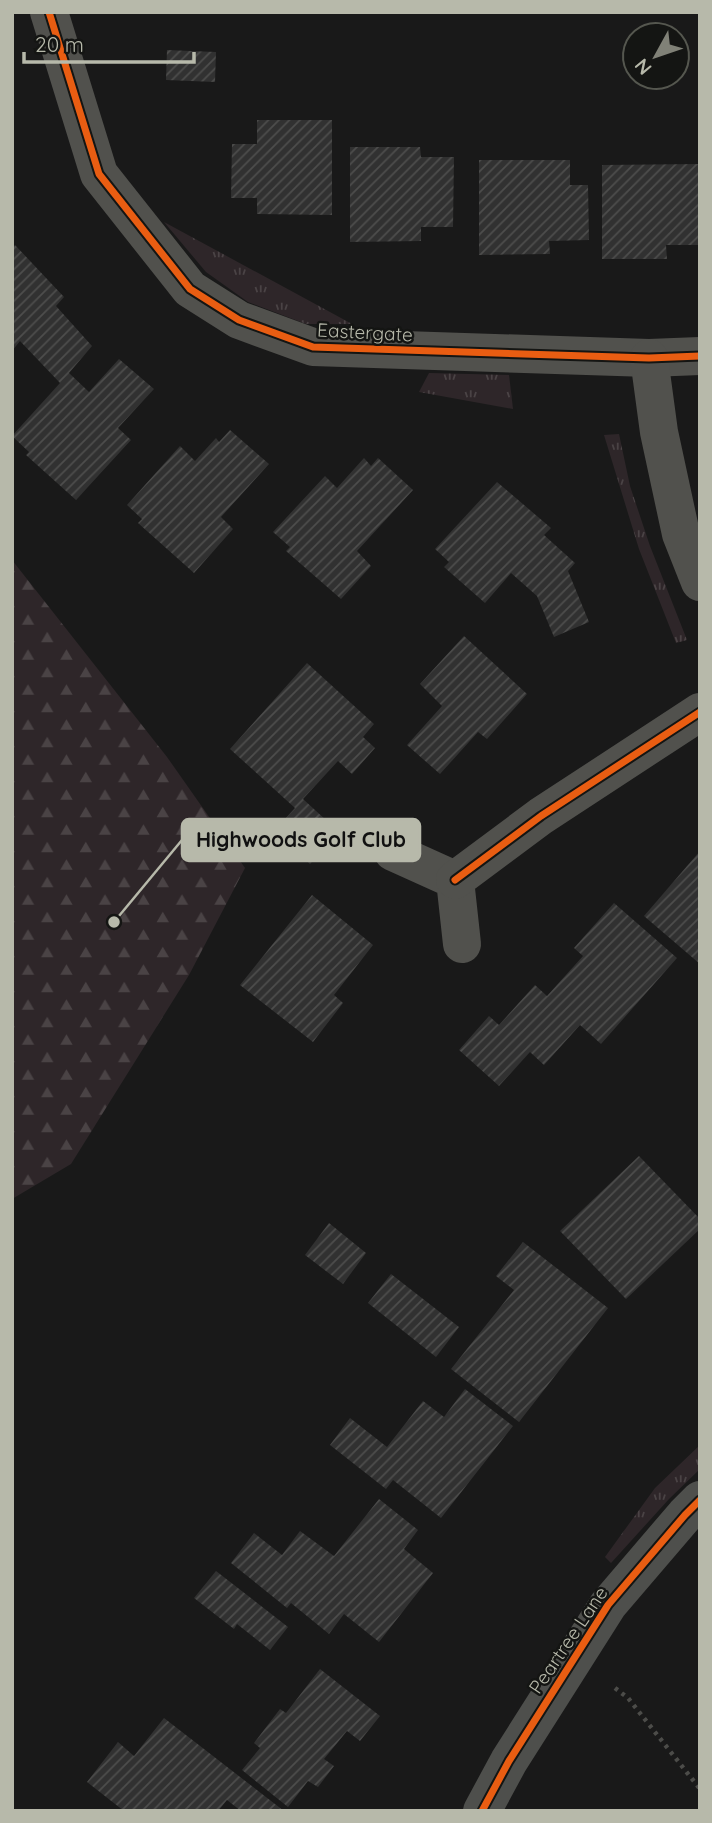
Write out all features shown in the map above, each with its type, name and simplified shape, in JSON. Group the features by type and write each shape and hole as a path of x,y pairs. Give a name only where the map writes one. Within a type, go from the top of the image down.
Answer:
{"street":[{"name":"Eastergate","path":"49,12 99,174 190,289 239,320 313,347 649,358 700,356"},
{"path":"649,358 659,432 678,521 700,582"},
{"path":"455,880 541,816 700,712"},
{"path":"393,852 455,880"},
{"path":"455,880 462,944"},
{"name":"Peartree Lane","path":"482,1811 509,1761 608,1605 700,1500"}],"path":[{"path":"573,1659 628,1698 700,1789"}],"green space":[{"path":"164,222 352,324 306,324 248,302 206,272"},
{"path":"429,373 509,375 513,409 419,392"},
{"path":"619,434 630,486 687,640 676,643 639,549 604,435"},
{"path":"12,560 167,757 245,868 189,975 71,1164 12,1199"},
{"path":"700,1445 700,1469 611,1563 605,1557 655,1488"}],"building":[{"path":"167,50 216,52 215,82 166,80"},
{"path":"257,120 332,120 332,215 257,214 257,198 231,198 232,144 257,144"},
{"path":"350,147 420,147 421,157 454,157 453,227 421,227 421,241 350,242"},
{"path":"479,160 570,160 570,185 588,185 589,240 549,241 550,254 479,255"},
{"path":"699,164 700,245 666,245 667,259 602,259 602,165"},
{"path":"15,245 64,297 56,306 92,346 69,373 89,392 119,359 154,389 118,428 131,440 76,500 26,455 29,452 12,436 60,383 20,341 12,351 12,248"},
{"path":"230,430 269,464 221,517 233,529 194,573 138,523 142,519 127,505 180,446 195,461 216,438 219,442"},
{"path":"364,458 371,466 378,458 413,490 357,551 371,566 341,599 286,551 290,547 273,532 325,476 337,488"},
{"path":"497,482 551,528 544,535 575,563 568,571 589,622 554,637 537,596 511,573 485,603 444,567 449,562 435,549"},
{"path":"464,636 527,694 487,739 478,732 440,774 407,745 442,706 420,684"},
{"path":"307,663 374,724 363,737 375,748 352,774 338,761 303,799 339,832 310,864 274,831 295,808 230,749"},
{"path":"700,851 700,964 644,916"},
{"path":"312,895 373,945 334,995 343,1003 313,1042 240,985"},
{"path":"614,903 677,958 601,1044 580,1025 544,1065 530,1052 499,1086 459,1050 489,1016 499,1025 535,985 547,996 583,956 574,948"},
{"path":"639,1156 700,1219 700,1229 626,1299 560,1231"},
{"path":"329,1223 366,1253 343,1284 305,1255"},
{"path":"523,1242 608,1308 519,1422 451,1369 514,1290 496,1276"},
{"path":"391,1274 459,1327 436,1357 368,1303"},
{"path":"465,1389 513,1426 441,1518 393,1480 386,1489 330,1445 350,1418 387,1447 423,1401 444,1417"},
{"path":"379,1499 418,1530 404,1549 433,1573 379,1642 344,1614 329,1634 291,1603 287,1608 231,1563 254,1533 282,1555 300,1531 334,1556"},
{"path":"216,1571 288,1627 270,1650 237,1624 234,1629 194,1598"},
{"path":"320,1669 380,1716 360,1741 347,1731 324,1759 334,1766 318,1787 308,1781 288,1807 242,1770 260,1748 254,1743 280,1709 286,1713"},
{"path":"164,1718 284,1811 241,1811 227,1800 218,1811 124,1811 87,1782 118,1742 134,1756"}],"cycle path":[{"path":"49,12 99,174 190,289 239,320 313,347 649,358 700,356"},
{"path":"455,880 541,816 700,712"},
{"path":"482,1811 509,1761 608,1605 700,1500"}],"place":[{"name":"Highwoods Golf Club","path":"114,922"}]}
